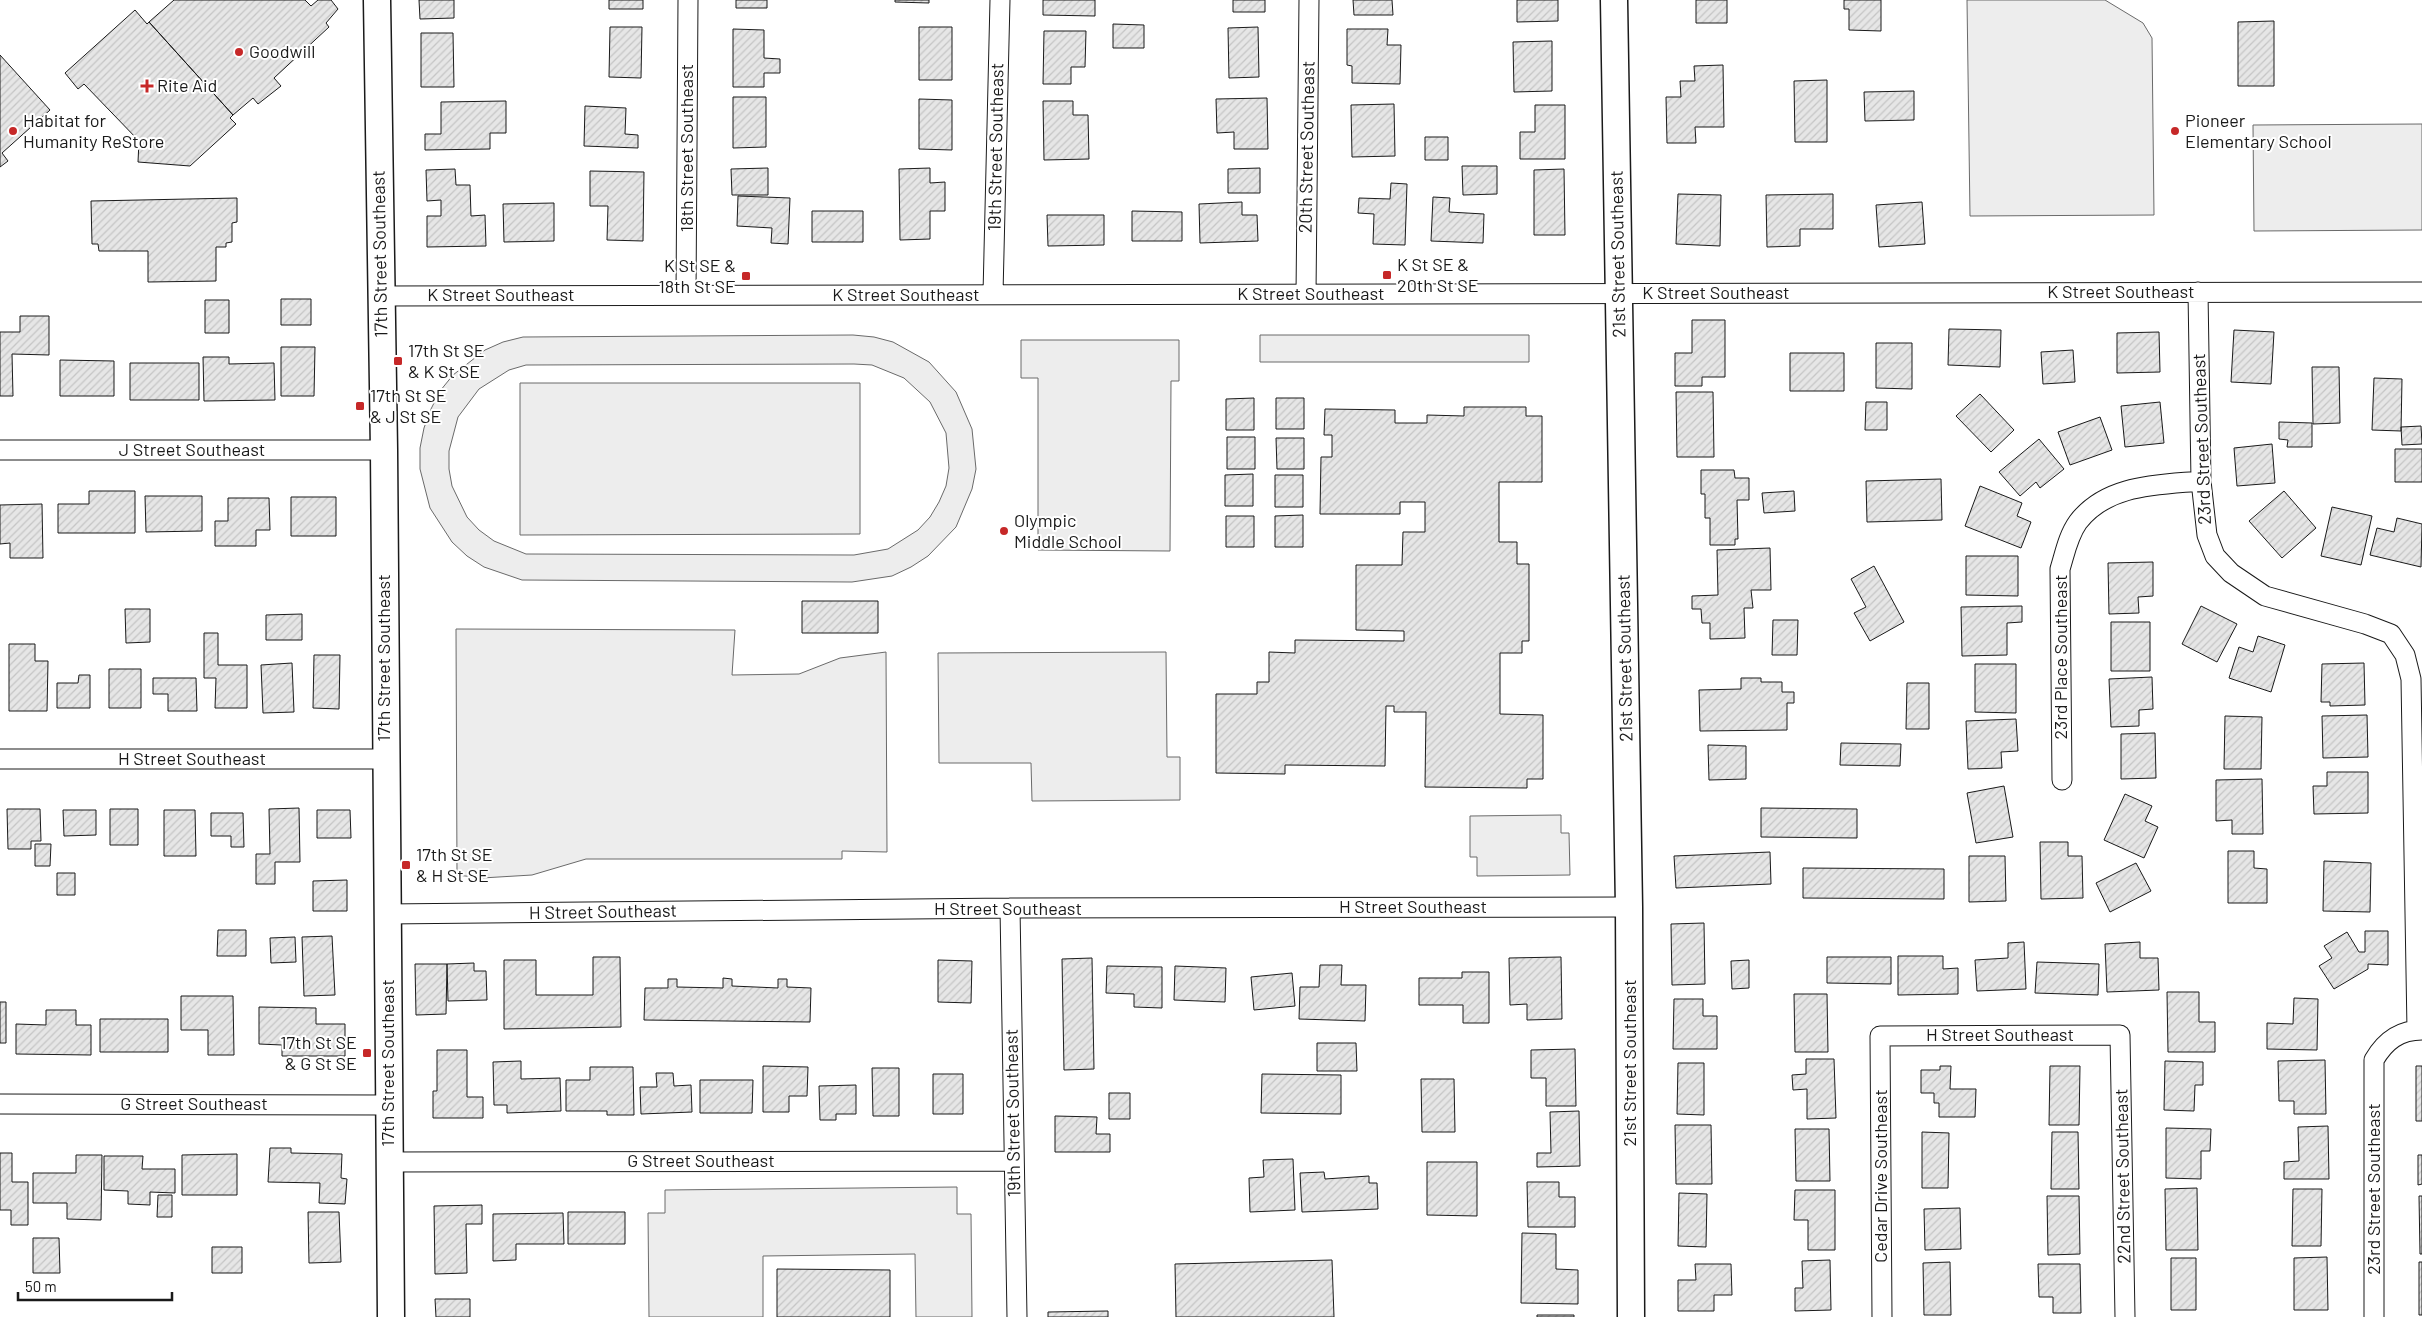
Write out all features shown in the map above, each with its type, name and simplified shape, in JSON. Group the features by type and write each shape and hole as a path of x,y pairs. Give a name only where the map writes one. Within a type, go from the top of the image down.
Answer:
{"street":[{"name":"17th Street Southeast","path":"377,0 380,296 384,450 388,1162 391,1317"},
{"name":"18th Street Southeast","path":"686,295 688,0"},
{"name":"19th Street Southeast","path":"993,294 1000,0"},
{"name":"20th Street Southeast","path":"1306,294 1309,0"},
{"name":"21st Street Southeast","path":"1614,0 1629,907 1631,1317"},
{"name":"23rd Street Southeast","path":"2198,292 2201,481 2206,535 2215,556 2232,574 2265,596 2365,624 2391,634 2405,655 2412,679 2419,1030 2395,1036 2382,1045 2374,1060 2374,1317"},
{"name":"K Street Southeast","path":"380,296 2422,292"},
{"name":"J Street Southeast","path":"0,450 384,450"},
{"name":"23rd Place Southeast","path":"2062,780 2060,569 2068,542 2078,522 2100,502 2134,487 2201,481"},
{"name":"H Street Southeast","path":"0,759 385,759"},
{"name":"H Street Southeast","path":"386,914 1010,908 1629,907"},
{"name":"19th Street Southeast","path":"1010,908 1013,1160 1018,1317"},
{"name":"H Street Southeast","path":"1880,1036 2120,1035"},
{"name":"22nd Street Southeast","path":"2120,1035 2125,1317"},
{"name":"Cedar Drive Southeast","path":"1880,1036 1882,1317"},
{"name":"G Street Southeast","path":"0,1104 388,1105"},
{"name":"G Street Southeast","path":"388,1162 1013,1160"}],"shaded area":[{"path":"1967,0 2105,0 2143,23 2152,38 2154,215 1970,216"},
{"path":"2422,124 2422,230 2254,231 2253,125"},
{"path":"853,335 874,337 893,342 929,362 956,392 972,429 976,469 972,489 956,527 928,556 892,576 852,582 522,580 484,567 467,556 452,542 430,508 420,469 420,448 424,428 431,409 440,391 453,375 485,350 503,342 523,337","holes":["526,365 872,365 904,378 930,402 946,433 949,468 946,486 939,502 930,517 918,530 888,549 854,555 526,554 494,541 479,530 467,517 452,486 449,469 449,451 458,417 479,389 509,370"]},
{"path":"1260,335 1529,335 1529,362 1260,362"},
{"path":"1021,340 1179,340 1179,381 1171,381 1170,551 1038,550 1038,378 1021,378"},
{"path":"520,383 860,383 860,534 520,535"},
{"path":"456,629 735,630 732,675 799,674 840,658 886,652 887,852 842,851 842,859 586,859 532,875 482,878 457,875"},
{"path":"1166,652 1167,757 1180,757 1180,800 1032,801 1031,763 939,763 938,653"},
{"path":"1561,815 1561,833 1569,833 1570,875 1477,876 1477,857 1470,857 1470,816"},
{"path":"957,1187 957,1214 971,1214 972,1317 916,1317 915,1254 763,1256 763,1317 649,1317 648,1213 665,1213 665,1190"}],"building":[{"name":"Goodwill","path":"174,0 305,0 311,6 318,0 331,0 338,9 326,23 329,27 274,78 281,86 258,104 253,98 233,115 149,22"},
{"path":"419,0 454,0 454,18 420,19"},
{"path":"609,0 643,0 643,9 609,9"},
{"path":"736,0 767,0 767,8 736,8"},
{"path":"895,0 929,0 929,3 895,2"},
{"path":"1043,0 1095,0 1095,16 1043,15"},
{"path":"1233,0 1265,0 1265,12 1233,12"},
{"path":"1353,0 1392,0 1393,15 1354,15"},
{"path":"1517,0 1558,0 1558,21 1517,22"},
{"path":"1696,0 1727,0 1727,23 1696,23"},
{"path":"1844,0 1881,0 1881,31 1849,30 1849,9 1844,9"},
{"name":"Rite Aid","path":"135,10 147,24 149,22 233,115 230,118 236,124 190,166 138,162 139,141 84,84 78,89 65,73"},
{"path":"2274,21 2274,86 2238,86 2238,22"},
{"path":"1113,24 1144,25 1144,48 1113,48"},
{"path":"610,27 642,27 641,78 609,77"},
{"path":"919,27 952,27 952,80 919,80"},
{"path":"1258,27 1259,77 1229,78 1228,28"},
{"path":"733,29 764,30 764,58 780,59 780,73 764,73 764,87 733,87"},
{"path":"1347,29 1388,29 1387,45 1401,45 1400,84 1352,83 1352,66 1347,65"},
{"path":"1044,31 1086,31 1085,67 1071,67 1071,84 1043,84"},
{"path":"421,33 453,33 454,87 421,87"},
{"path":"1552,41 1552,91 1514,92 1513,42"},
{"name":"Habitat for Humanity ReStore","path":"0,55 50,110 2,153 8,161 0,167"},
{"path":"1723,65 1724,127 1695,127 1696,143 1667,143 1666,97 1681,97 1680,81 1695,81 1694,66"},
{"path":"1827,80 1827,142 1795,142 1794,81"},
{"path":"1914,91 1914,120 1865,121 1864,92"},
{"path":"733,97 766,97 766,147 733,148"},
{"path":"1267,98 1268,149 1234,149 1234,132 1217,133 1216,99"},
{"path":"919,99 952,100 952,150 919,149"},
{"path":"506,101 506,133 490,133 490,149 425,150 425,134 441,134 441,102"},
{"path":"1043,101 1073,101 1073,115 1088,115 1089,159 1044,160"},
{"path":"1394,104 1395,156 1352,157 1351,105"},
{"path":"1535,105 1565,105 1565,159 1520,159 1520,132 1535,132"},
{"path":"585,106 626,108 625,134 638,135 638,148 584,146"},
{"path":"1425,137 1448,137 1448,160 1425,160"},
{"path":"1462,166 1497,166 1497,194 1463,195"},
{"path":"768,168 768,195 732,195 731,169"},
{"path":"930,168 930,183 945,182 945,211 930,211 930,239 900,240 899,169"},
{"path":"1260,168 1260,193 1228,193 1228,169"},
{"path":"455,169 456,185 470,185 471,216 485,215 486,246 427,247 427,216 441,216 441,200 427,201 426,170"},
{"path":"1564,169 1565,235 1534,235 1534,170"},
{"path":"590,171 644,172 643,241 607,240 608,206 590,206"},
{"path":"1391,183 1407,184 1405,245 1373,244 1374,214 1358,213 1359,198 1390,199"},
{"path":"1678,194 1721,195 1720,246 1676,244"},
{"path":"1833,194 1833,229 1800,229 1800,246 1767,247 1766,195"},
{"path":"738,196 790,198 788,244 771,243 772,228 737,226"},
{"path":"1433,197 1450,198 1449,212 1484,214 1483,243 1431,241"},
{"path":"237,198 237,222 232,223 232,242 226,243 226,247 216,247 216,281 148,282 148,251 99,251 98,244 92,244 91,201"},
{"path":"1242,202 1242,215 1257,215 1258,241 1200,243 1199,204"},
{"path":"1922,202 1925,244 1879,247 1876,205"},
{"path":"554,203 554,241 504,242 503,204"},
{"path":"812,211 863,211 863,242 812,242"},
{"path":"1132,211 1182,212 1182,241 1132,241"},
{"path":"1047,215 1104,215 1104,245 1048,246"},
{"path":"281,299 311,299 311,325 281,325"},
{"path":"205,300 229,300 229,333 205,333"},
{"path":"20,316 49,316 49,355 12,354 13,396 0,396 0,332 20,332"},
{"path":"1692,320 1725,320 1725,377 1702,377 1702,386 1675,386 1675,353 1692,353"},
{"path":"1949,329 2001,330 2000,367 1948,365"},
{"path":"2234,330 2274,332 2271,384 2231,382"},
{"path":"2159,332 2160,372 2117,373 2117,333"},
{"path":"1876,343 1912,343 1912,389 1876,388"},
{"path":"281,347 315,347 314,396 281,396"},
{"path":"2073,350 2075,382 2043,384 2041,352"},
{"path":"1790,353 1844,353 1844,391 1790,391"},
{"path":"203,357 229,357 229,364 274,363 275,400 204,401"},
{"path":"60,360 114,361 114,396 60,396"},
{"path":"130,363 199,363 199,400 130,400"},
{"path":"2312,367 2339,367 2340,423 2313,424"},
{"path":"2374,378 2402,379 2401,431 2372,430"},
{"path":"1676,392 1713,392 1714,457 1677,457"},
{"path":"1980,394 2014,430 1991,452 1956,416"},
{"path":"1254,398 1254,430 1226,430 1226,399"},
{"path":"1276,398 1304,398 1304,429 1276,429"},
{"path":"1866,402 1887,402 1887,430 1865,430"},
{"path":"2160,402 2164,443 2125,447 2121,406"},
{"path":"1464,407 1526,407 1526,416 1542,416 1542,482 1499,482 1499,542 1517,542 1517,564 1529,564 1529,641 1522,641 1522,653 1500,653 1500,714 1543,715 1543,779 1527,779 1527,788 1425,787 1426,712 1394,712 1394,706 1386,706 1385,766 1285,765 1285,774 1216,773 1216,694 1257,694 1257,682 1269,682 1269,652 1295,653 1295,640 1404,641 1404,631 1356,630 1356,565 1402,565 1403,532 1425,532 1425,502 1400,502 1400,514 1320,514 1321,457 1332,457 1332,435 1324,435 1325,409 1395,410 1395,423 1427,423 1427,415 1464,416"},
{"path":"2100,417 2112,450 2070,465 2058,432"},
{"path":"2279,422 2312,423 2312,447 2287,447 2288,440 2279,439"},
{"path":"2421,426 2422,444 2402,445 2401,427"},
{"path":"1227,437 1255,437 1255,469 1227,469"},
{"path":"1276,438 1304,438 1304,469 1277,469"},
{"path":"2039,439 2064,469 2040,488 2036,482 2020,496 1999,472"},
{"path":"2272,444 2275,483 2237,486 2234,448"},
{"path":"2395,449 2422,449 2422,482 2395,482"},
{"path":"1701,470 1734,470 1735,478 1749,478 1749,500 1737,500 1738,539 1735,539 1735,545 1710,545 1710,518 1705,518 1705,494 1701,494"},
{"path":"1253,474 1253,506 1225,506 1225,475"},
{"path":"1275,475 1303,475 1303,507 1275,507"},
{"path":"1941,479 1942,520 1867,522 1866,481"},
{"path":"1980,486 2022,503 2017,516 2031,522 2021,548 1965,526"},
{"path":"89,491 135,491 135,533 58,533 58,504 89,504"},
{"path":"1794,491 1795,511 1764,513 1762,493"},
{"path":"2284,491 2316,528 2282,558 2249,521"},
{"path":"145,496 202,496 202,531 146,532"},
{"path":"291,497 336,497 336,536 291,536"},
{"path":"228,498 269,498 270,530 256,530 256,546 215,546 215,521 228,521"},
{"path":"42,504 43,558 10,558 10,543 0,544 0,505"},
{"path":"2332,507 2372,516 2361,565 2321,556"},
{"path":"1303,515 1303,547 1275,547 1275,516"},
{"path":"1226,516 1254,516 1254,547 1226,547"},
{"path":"2397,518 2422,524 2421,567 2370,555 2377,528 2394,532"},
{"path":"1770,548 1771,590 1751,590 1753,608 1744,608 1745,638 1710,639 1710,623 1702,623 1701,609 1692,609 1692,596 1718,595 1717,550"},
{"path":"1966,556 2018,556 2018,596 1966,595"},
{"path":"2153,562 2153,596 2138,597 2139,613 2109,614 2108,563"},
{"path":"1874,566 1904,622 1870,641 1854,613 1866,607 1851,579"},
{"path":"802,601 878,601 878,633 802,633"},
{"path":"2022,606 2022,622 2007,623 2007,655 1962,656 1961,607"},
{"path":"2201,606 2237,624 2217,662 2182,644"},
{"path":"125,609 150,609 150,642 126,643"},
{"path":"302,614 302,640 266,640 266,615"},
{"path":"1773,620 1798,620 1797,655 1772,655"},
{"path":"2111,622 2150,622 2150,671 2111,671"},
{"path":"204,633 218,633 218,665 247,665 247,708 215,708 216,678 204,678"},
{"path":"2258,636 2285,645 2271,692 2229,678 2239,647 2253,652"},
{"path":"9,644 35,644 35,661 48,661 47,711 9,711"},
{"path":"314,655 340,655 339,709 313,708"},
{"path":"292,663 294,712 263,713 261,665"},
{"path":"2364,663 2365,705 2330,706 2330,702 2321,702 2322,664"},
{"path":"1975,664 2016,664 2016,713 1975,712"},
{"path":"109,669 141,669 141,708 109,708"},
{"path":"79,675 90,675 90,708 57,708 57,683 78,683"},
{"path":"2152,677 2153,709 2139,710 2139,726 2111,727 2109,679"},
{"path":"153,678 196,678 197,711 168,711 168,694 153,694"},
{"path":"1741,678 1761,678 1761,682 1782,682 1782,692 1794,692 1794,703 1787,703 1787,730 1700,731 1699,690 1741,689"},
{"path":"1907,683 1929,683 1929,729 1906,729"},
{"path":"2367,715 2368,757 2323,758 2322,716"},
{"path":"2225,716 2262,717 2261,769 2224,769"},
{"path":"2016,719 2018,751 2001,752 2002,768 1968,769 1966,721"},
{"path":"2155,733 2156,778 2121,779 2121,734"},
{"path":"1841,743 1901,744 1900,766 1840,765"},
{"path":"1708,745 1746,746 1746,779 1709,780"},
{"path":"2327,772 2368,772 2368,813 2314,814 2313,786 2327,786"},
{"path":"2262,779 2263,834 2232,834 2232,820 2216,821 2216,780"},
{"path":"2004,786 2013,837 1976,843 1967,793"},
{"path":"2125,794 2152,806 2145,821 2158,827 2144,858 2104,840"},
{"path":"299,808 300,862 275,862 275,884 256,884 256,854 270,854 269,809"},
{"path":"1761,808 1857,809 1857,838 1761,837"},
{"path":"7,809 40,809 41,841 31,841 31,849 8,849"},
{"path":"110,809 138,809 138,845 110,845"},
{"path":"63,810 96,810 96,835 64,836"},
{"path":"164,810 195,810 196,856 164,856"},
{"path":"317,810 350,810 351,838 317,838"},
{"path":"211,813 243,813 244,847 231,847 231,836 211,836"},
{"path":"2040,842 2068,842 2068,856 2082,856 2083,898 2041,899"},
{"path":"35,844 51,844 50,866 35,866"},
{"path":"2228,851 2254,851 2254,868 2267,869 2267,903 2228,903"},
{"path":"1770,852 1771,884 1676,888 1674,856"},
{"path":"1969,856 2005,856 2006,901 1969,902"},
{"path":"2324,861 2371,863 2370,912 2323,911"},
{"path":"2136,863 2151,891 2110,912 2096,883"},
{"path":"1803,868 1944,869 1944,899 1803,898"},
{"path":"57,873 75,873 75,895 57,895"},
{"path":"347,880 347,911 313,911 313,881"},
{"path":"1704,923 1705,984 1672,985 1671,924"},
{"path":"218,930 246,930 246,956 217,956"},
{"path":"2365,931 2388,931 2388,965 2368,964 2368,969 2334,989 2319,966 2332,958 2324,946 2347,932 2359,952 2365,952"},
{"path":"332,936 335,995 304,996 302,937"},
{"path":"295,937 296,962 271,963 270,938"},
{"path":"2024,942 2026,989 1977,991 1975,960 2008,958 2008,943"},
{"path":"2140,942 2140,958 2158,958 2159,990 2107,992 2105,944"},
{"path":"1898,956 1943,956 1943,969 1958,968 1958,994 1898,995"},
{"path":"593,957 620,957 621,1027 504,1029 504,960 536,960 536,995 593,995"},
{"path":"1561,957 1562,1019 1527,1020 1527,1004 1510,1005 1509,958"},
{"path":"1827,957 1891,957 1891,984 1827,983"},
{"path":"1092,958 1094,1069 1064,1070 1062,959"},
{"path":"938,960 972,961 971,1003 938,1002"},
{"path":"1749,960 1749,988 1732,989 1731,961"},
{"path":"2037,962 2099,964 2098,995 2035,993"},
{"path":"474,963 474,971 486,971 487,1000 448,1001 447,964"},
{"path":"415,964 447,964 446,1014 416,1015"},
{"path":"1320,965 1342,965 1341,985 1366,985 1365,1021 1299,1019 1300,987 1319,987"},
{"path":"1107,966 1162,967 1162,1008 1134,1007 1134,994 1106,993"},
{"path":"1175,966 1226,968 1225,1002 1174,1000"},
{"path":"1462,972 1489,972 1489,1023 1463,1023 1463,1005 1419,1005 1419,978 1462,978"},
{"path":"1292,973 1295,1006 1254,1010 1251,977"},
{"path":"723,978 732,979 732,986 778,988 778,979 787,979 787,987 811,988 810,1022 644,1020 645,988 668,988 668,979 677,979 677,987 723,988"},
{"path":"2167,992 2199,992 2199,1022 2215,1022 2215,1052 2168,1052"},
{"path":"1794,994 1827,994 1828,1052 1795,1052"},
{"path":"181,996 233,996 234,1055 208,1055 208,1030 181,1030"},
{"path":"2294,998 2318,999 2317,1050 2267,1049 2267,1023 2293,1024"},
{"path":"1674,999 1703,999 1703,1016 1717,1016 1717,1049 1673,1049"},
{"path":"0,1002 6,1002 6,1043 0,1043"},
{"path":"259,1007 316,1008 316,1024 345,1024 345,1056 282,1056 282,1045 259,1044"},
{"path":"46,1010 76,1010 76,1025 91,1025 91,1055 16,1054 16,1024 46,1025"},
{"path":"100,1019 168,1019 168,1052 100,1052"},
{"path":"1317,1043 1356,1043 1357,1071 1317,1071"},
{"path":"1575,1049 1576,1106 1546,1106 1546,1078 1531,1078 1531,1050"},
{"path":"437,1050 467,1050 467,1097 483,1097 483,1118 433,1118 433,1091 437,1091"},
{"path":"1806,1059 1834,1059 1836,1118 1807,1119 1807,1089 1793,1090 1792,1075 1806,1074"},
{"path":"2325,1060 2326,1114 2294,1114 2294,1101 2279,1101 2278,1061"},
{"path":"521,1061 521,1079 560,1078 561,1111 507,1113 507,1105 494,1105 493,1062"},
{"path":"2165,1061 2203,1062 2203,1085 2195,1085 2194,1111 2164,1110"},
{"path":"1678,1063 1704,1063 1704,1115 1677,1114"},
{"path":"763,1066 808,1067 807,1096 789,1096 789,1112 763,1112"},
{"path":"1940,1066 1951,1066 1950,1089 1976,1089 1975,1117 1939,1117 1939,1103 1934,1103 1934,1093 1921,1093 1921,1070 1940,1070"},
{"path":"2050,1066 2080,1066 2079,1125 2049,1125"},
{"path":"2416,1066 2422,1066 2422,1121 2416,1121"},
{"path":"590,1067 633,1067 634,1115 607,1115 607,1111 566,1111 566,1080 590,1080"},
{"path":"872,1068 899,1068 899,1116 873,1116"},
{"path":"656,1073 673,1073 674,1086 691,1085 692,1112 641,1114 640,1087 657,1087"},
{"path":"933,1074 963,1074 963,1114 933,1114"},
{"path":"1262,1074 1341,1075 1341,1114 1261,1113"},
{"path":"1421,1079 1454,1079 1455,1132 1422,1132"},
{"path":"700,1080 753,1080 752,1113 700,1113"},
{"path":"856,1085 856,1114 836,1114 836,1120 820,1120 819,1086"},
{"path":"1109,1093 1130,1093 1130,1119 1109,1119"},
{"path":"1579,1111 1580,1166 1537,1167 1537,1153 1551,1153 1550,1112"},
{"path":"1055,1116 1097,1117 1096,1134 1110,1134 1110,1152 1055,1152"},
{"path":"1675,1125 1711,1125 1712,1184 1676,1184"},
{"path":"2328,1126 2329,1179 2284,1179 2284,1162 2299,1161 2298,1127"},
{"path":"2166,1128 2211,1129 2210,1151 2201,1151 2201,1179 2166,1178"},
{"path":"1795,1129 1829,1129 1830,1181 1796,1181"},
{"path":"1922,1132 1949,1133 1948,1188 1922,1188"},
{"path":"2052,1132 2078,1132 2079,1189 2051,1189"},
{"path":"270,1148 291,1148 291,1153 342,1154 341,1178 347,1179 345,1204 319,1203 320,1183 268,1182"},
{"path":"0,1153 12,1153 12,1182 28,1182 28,1225 11,1225 11,1210 0,1210"},
{"path":"237,1154 237,1195 182,1195 182,1155"},
{"path":"76,1155 102,1155 101,1220 67,1219 67,1203 33,1203 33,1173 76,1173"},
{"path":"2418,1155 2422,1155 2422,1184 2418,1185"},
{"path":"104,1156 143,1156 142,1169 175,1169 175,1193 150,1192 150,1205 128,1204 128,1191 104,1190"},
{"path":"1293,1159 1295,1210 1250,1212 1249,1178 1264,1177 1263,1160"},
{"path":"1427,1162 1477,1162 1477,1216 1427,1215"},
{"path":"1324,1172 1325,1179 1369,1176 1369,1183 1377,1183 1378,1209 1302,1212 1300,1173"},
{"path":"1527,1182 1559,1182 1559,1197 1575,1197 1575,1227 1528,1227"},
{"path":"2197,1188 2198,1250 2166,1250 2165,1189"},
{"path":"2293,1189 2322,1189 2321,1246 2292,1246"},
{"path":"1795,1190 1835,1190 1835,1250 1808,1250 1808,1220 1794,1220"},
{"path":"1679,1193 1707,1194 1706,1247 1678,1246"},
{"path":"158,1195 172,1195 172,1217 157,1217"},
{"path":"2047,1196 2079,1196 2080,1254 2048,1255"},
{"path":"2419,1196 2422,1196 2422,1254 2420,1254"},
{"path":"482,1205 482,1224 466,1224 467,1273 435,1274 434,1206"},
{"path":"1960,1208 1961,1249 1925,1250 1924,1209"},
{"path":"308,1212 339,1212 341,1262 309,1263"},
{"path":"568,1212 625,1212 625,1244 568,1244"},
{"path":"563,1213 564,1244 516,1244 516,1260 493,1261 493,1214"},
{"path":"1522,1233 1556,1234 1556,1269 1578,1270 1578,1304 1521,1303"},
{"path":"33,1238 59,1238 60,1273 33,1273"},
{"path":"212,1247 242,1247 242,1273 212,1273"},
{"path":"2327,1257 2328,1310 2294,1310 2294,1258"},
{"path":"2171,1258 2196,1258 2196,1310 2171,1310"},
{"path":"1332,1260 1334,1317 1176,1317 1175,1264"},
{"path":"1830,1260 1831,1310 1795,1311 1795,1288 1803,1288 1802,1261"},
{"path":"1950,1262 1951,1315 1924,1315 1923,1263"},
{"path":"2419,1262 2422,1262 2422,1315 2419,1315"},
{"path":"1695,1264 1731,1264 1732,1295 1714,1295 1714,1311 1678,1311 1678,1280 1696,1280"},
{"path":"2038,1264 2080,1264 2081,1313 2053,1313 2053,1297 2039,1297"},
{"path":"777,1269 890,1270 890,1317 777,1317"},
{"path":"435,1299 470,1299 470,1317 436,1317"},
{"path":"1108,1311 1108,1317 1048,1317 1048,1312"},
{"path":"1537,1315 1574,1315 1574,1317 1537,1317"}],"place":[{"name":"Goodwill","path":"239,52"},
{"name":"Rite Aid","path":"147,86"},
{"name":"Habitat for Humanity ReStore","path":"13,131"},
{"name":"Pioneer Elementary School","path":"2175,131"},
{"name":"K St SE & 20th St SE","path":"1387,275"},
{"name":"K St SE & 18th St SE","path":"746,276"},
{"name":"17th St SE & K St SE","path":"398,361"},
{"name":"17th St SE & J St SE","path":"360,406"},
{"name":"Olympic Middle School","path":"1004,531"},
{"name":"17th St SE & H St SE","path":"406,865"},
{"name":"17th St SE & G St SE","path":"367,1053"}]}
